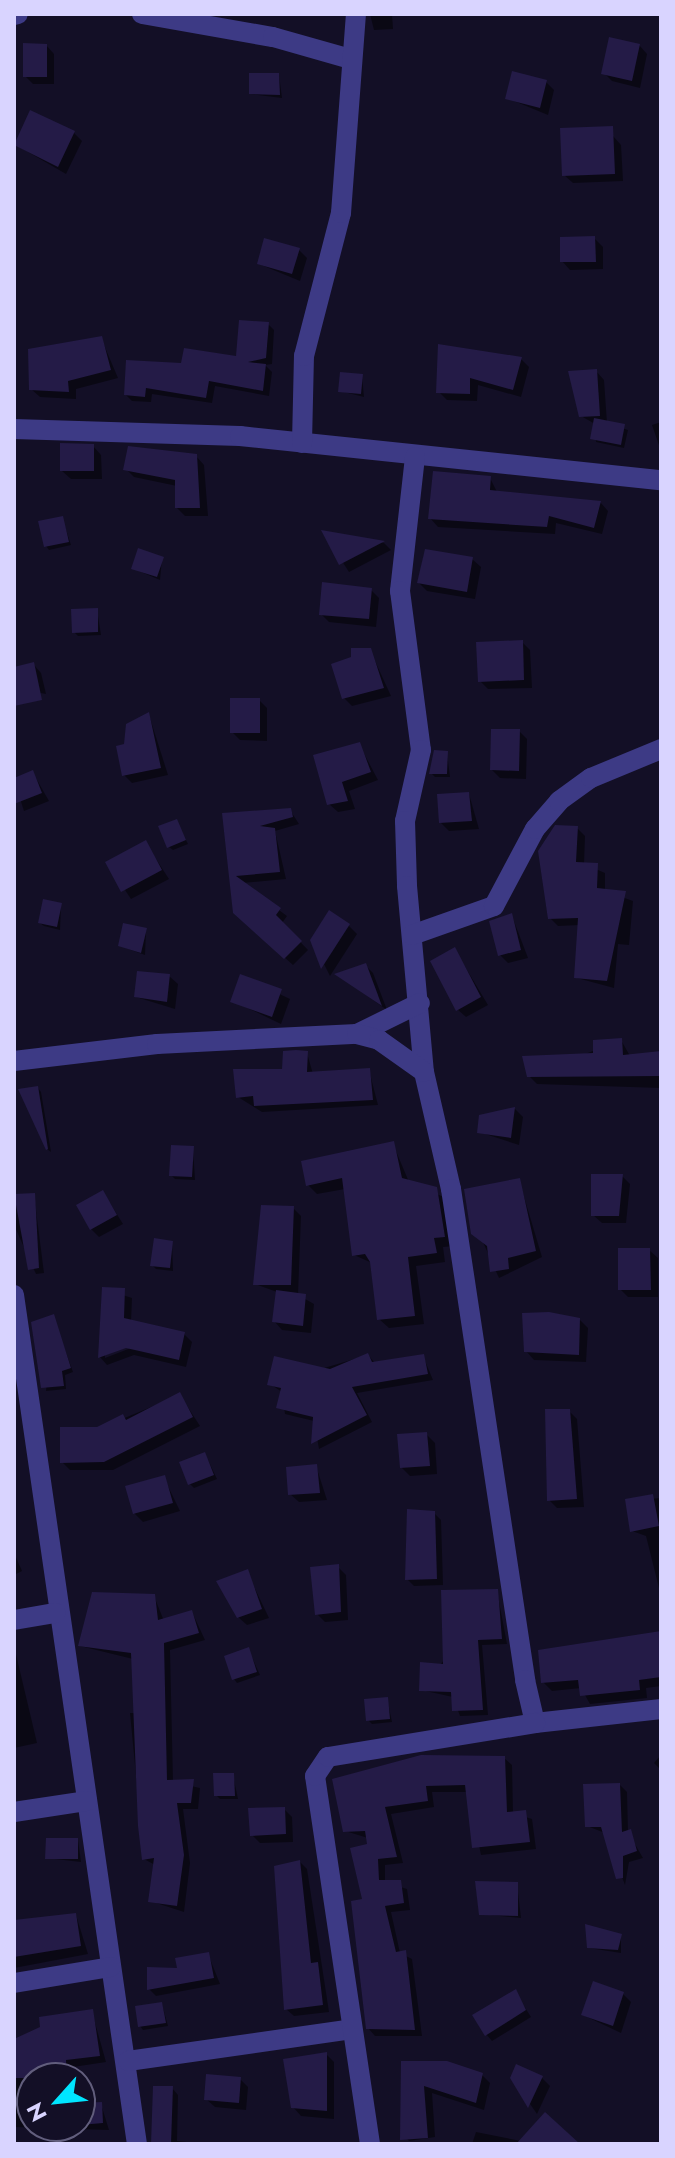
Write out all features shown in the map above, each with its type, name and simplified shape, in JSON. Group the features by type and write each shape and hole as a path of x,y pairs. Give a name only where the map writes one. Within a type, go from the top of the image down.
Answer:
{"street":[{"path":"142,14 273,37 351,59"},
{"path":"302,443 304,356 341,213 356,14"},
{"path":"14,429 169,431 661,480"},
{"path":"415,457 400,591 420,723 405,821 424,1072 451,1189 535,1723"},
{"path":"412,935 494,906 559,801 591,778 661,749"},
{"path":"357,1034 420,1003"},
{"path":"14,1061 157,1044 357,1034 379,1040 424,1072"},
{"path":"14,1295 55,1613 128,2061 137,2144"},
{"path":"14,1620 55,1613"},
{"path":"370,2144 315,1776 321,1765 328,1757 535,1723 661,1709"},
{"path":"14,1812 87,1801"},
{"path":"14,1983 111,1967"},
{"path":"128,2061 352,2029"}],"building":[{"path":"609,37 640,44 632,81 601,74"},
{"path":"23,43 47,44 47,77 23,77"},
{"path":"512,71 547,80 540,108 505,99"},
{"path":"249,73 279,73 280,95 249,94"},
{"path":"30,110 75,131 58,167 14,145"},
{"path":"613,126 615,174 562,176 560,128"},
{"path":"595,236 596,262 560,262 560,237"},
{"path":"264,238 300,248 292,274 257,264"},
{"path":"239,320 269,322 266,358 248,362 266,364 263,391 209,381 206,398 146,388 145,397 124,395 126,360 181,363 184,348 236,356"},
{"path":"102,336 111,370 68,381 69,392 29,390 28,349"},
{"path":"438,344 522,357 513,390 470,378 470,394 436,393"},
{"path":"597,369 600,416 579,417 568,371"},
{"path":"340,372 363,374 361,394 338,392"},
{"path":"594,418 625,424 621,445 590,439"},
{"path":"60,443 94,444 94,471 60,471"},
{"path":"128,446 197,454 200,508 175,508 175,480 123,470"},
{"path":"433,471 491,476 490,490 601,501 594,528 549,516 547,527 428,519"},
{"path":"63,516 69,542 44,547 38,521"},
{"path":"321,530 385,541 339,565"},
{"path":"138,548 164,557 157,577 131,569"},
{"path":"425,549 473,557 467,592 417,583"},
{"path":"322,582 372,588 369,619 319,615"},
{"path":"98,608 98,632 72,633 71,609"},
{"path":"523,640 524,680 478,682 476,642"},
{"path":"351,648 371,648 384,688 342,699 331,664 351,657"},
{"path":"34,662 42,700 14,706 14,667"},
{"path":"230,698 260,698 260,733 230,733"},
{"path":"149,712 161,768 122,776 116,746 124,744 126,724"},
{"path":"491,729 520,729 519,771 490,770"},
{"path":"360,742 371,772 342,782 348,801 327,805 313,755"},
{"path":"434,750 448,751 447,774 429,774"},
{"path":"33,770 42,793 14,804 14,778"},
{"path":"469,792 472,821 439,823 437,794"},
{"path":"291,808 293,817 260,826 275,828 280,872 236,876 281,908 276,915 302,941 284,959 233,913 222,813"},
{"path":"177,819 186,840 167,848 158,826"},
{"path":"555,825 578,826 576,862 598,863 597,888 626,891 607,981 574,978 578,918 548,919 538,851"},
{"path":"146,840 162,870 121,892 105,862"},
{"path":"43,899 62,903 57,927 38,923"},
{"path":"329,910 350,924 321,969 310,940"},
{"path":"512,913 521,950 498,956 489,921"},
{"path":"123,923 147,928 141,953 118,946"},
{"path":"455,947 481,997 456,1011 430,961"},
{"path":"366,963 382,1006 334,974"},
{"path":"137,971 170,974 167,1002 134,997"},
{"path":"240,974 282,989 272,1017 230,1002"},
{"path":"622,1038 623,1055 661,1051 661,1076 527,1077 522,1056 593,1053 593,1040"},
{"path":"283,1051 308,1051 307,1072 370,1068 373,1100 254,1106 253,1096 236,1098 233,1069 282,1069"},
{"path":"38,1086 48,1149 46,1150 18,1089"},
{"path":"515,1107 511,1138 477,1133 479,1115"},
{"path":"394,1141 402,1178 437,1187 445,1237 434,1238 437,1253 408,1257 415,1316 377,1320 370,1262 365,1254 352,1256 342,1178 306,1186 301,1161"},
{"path":"171,1145 194,1146 192,1177 169,1176"},
{"path":"591,1174 623,1174 619,1216 591,1216"},
{"path":"520,1178 536,1251 508,1258 509,1269 490,1272 487,1246 471,1234 464,1189"},
{"path":"103,1190 117,1215 90,1230 76,1205"},
{"path":"35,1193 39,1268 28,1270 14,1194"},
{"path":"261,1205 294,1206 291,1285 253,1285"},
{"path":"154,1238 173,1241 170,1268 150,1266"},
{"path":"618,1248 650,1248 651,1290 618,1290"},
{"path":"102,1287 125,1288 124,1318 185,1332 179,1360 126,1348 98,1358"},
{"path":"276,1290 306,1294 303,1326 272,1322"},
{"path":"549,1312 580,1318 579,1355 524,1352 522,1313"},
{"path":"54,1314 71,1368 62,1371 64,1386 41,1388 31,1322"},
{"path":"368,1353 372,1362 424,1354 428,1374 352,1387 367,1415 311,1444 313,1417 276,1408 281,1388 267,1385 274,1356 330,1369"},
{"path":"180,1392 193,1417 104,1462 60,1463 60,1427 97,1427 123,1414 126,1420"},
{"path":"545,1409 570,1409 577,1499 547,1501"},
{"path":"427,1432 430,1466 400,1468 397,1434"},
{"path":"205,1452 214,1475 188,1485 179,1462"},
{"path":"317,1464 320,1493 288,1495 286,1467"},
{"path":"165,1475 173,1503 133,1514 125,1486"},
{"path":"653,1494 659,1526 630,1532 625,1499"},
{"path":"407,1509 435,1511 437,1579 405,1580"},
{"path":"339,1564 341,1612 315,1615 310,1567"},
{"path":"248,1569 262,1609 237,1618 216,1581"},
{"path":"498,1589 502,1639 478,1640 483,1710 452,1711 451,1692 419,1691 420,1662 443,1664 441,1590"},
{"path":"92,1592 155,1594 158,1620 192,1610 199,1633 164,1643 167,1780 194,1779 191,1803 177,1803 184,1855 177,1906 148,1902 154,1858 142,1860 138,1826 131,1653 78,1646"},
{"path":"661,1631 661,1677 639,1680 640,1690 580,1696 578,1680 541,1683 538,1650"},
{"path":"249,1647 257,1672 232,1680 224,1656"},
{"path":"388,1697 390,1719 366,1721 364,1699"},
{"path":"421,1755 505,1756 507,1812 526,1810 530,1842 472,1848 465,1785 426,1786 428,1801 385,1807 397,1857 378,1859 379,1880 401,1880 404,1903 385,1906 396,1952 406,1950 415,2030 366,2029 351,1901 362,1899 350,1848 367,1844 365,1831 343,1832 332,1779"},
{"path":"213,1773 234,1773 235,1796 214,1796"},
{"path":"620,1783 622,1832 631,1829 637,1851 623,1856 623,1878 616,1879 601,1827 585,1827 583,1784"},
{"path":"285,1807 286,1834 250,1836 248,1808"},
{"path":"46,1838 78,1838 78,1859 45,1859"},
{"path":"300,1860 311,1963 318,1962 323,2005 284,2010 274,1866"},
{"path":"475,1881 518,1882 518,1916 479,1915"},
{"path":"76,1913 81,1946 14,1957 14,1920"},
{"path":"585,1924 622,1934 618,1950 587,1948"},
{"path":"209,1952 214,1978 147,1990 147,1967 177,1968 175,1958"},
{"path":"593,1981 624,1992 613,2026 581,2015"},
{"path":"516,1989 526,2010 485,2036 472,2015"},
{"path":"162,2002 166,2023 138,2027 135,2006"},
{"path":"93,2009 100,2056 66,2062 16,2062 14,2078 14,2039 40,2027 39,2017"},
{"path":"327,2052 327,2111 291,2108 283,2059"},
{"path":"401,2061 447,2061 483,2073 476,2103 424,2086 428,2138 400,2140"},
{"path":"516,2064 543,2076 528,2108 510,2078"},
{"path":"206,2074 241,2077 239,2103 204,2100"},
{"path":"153,2086 173,2086 171,2144 151,2144"},
{"path":"96,2102 102,2102 103,2123 96,2124"},
{"path":"545,2112 580,2144 516,2144"}]}
